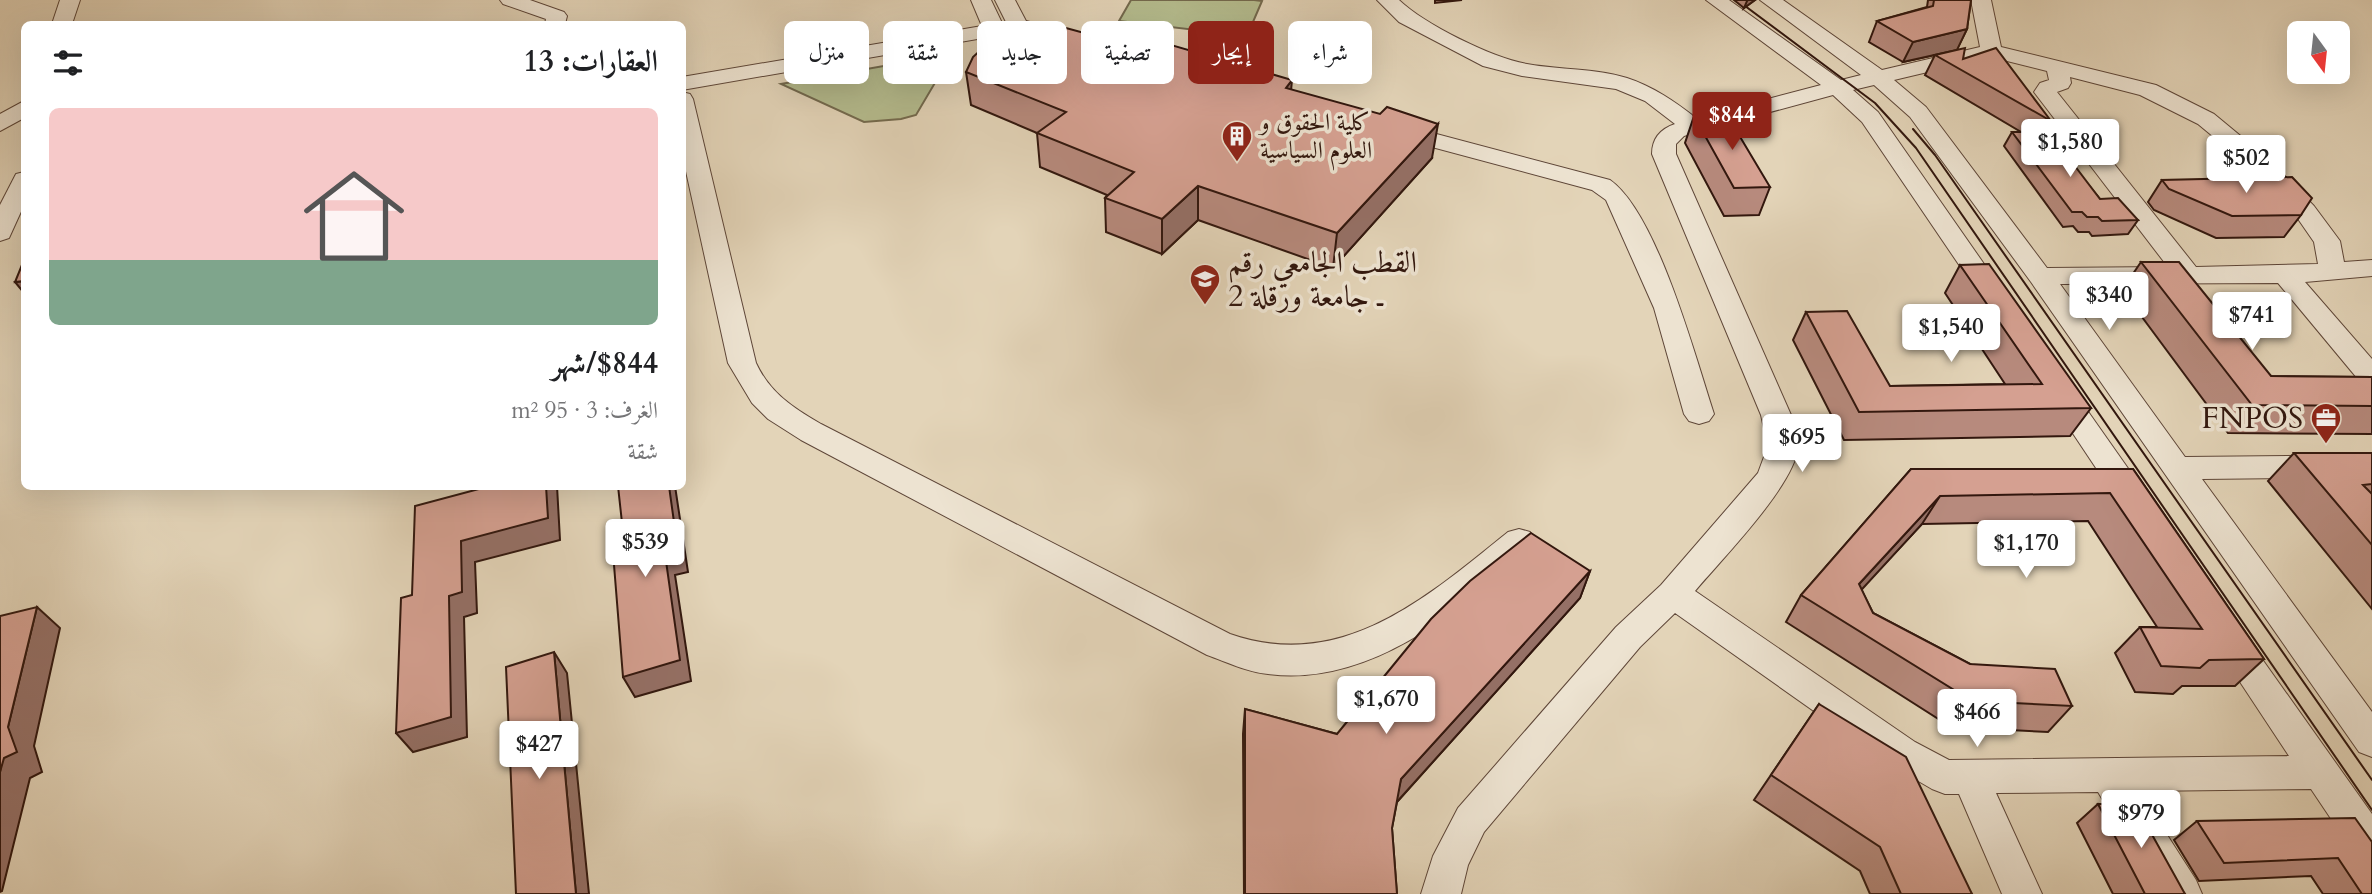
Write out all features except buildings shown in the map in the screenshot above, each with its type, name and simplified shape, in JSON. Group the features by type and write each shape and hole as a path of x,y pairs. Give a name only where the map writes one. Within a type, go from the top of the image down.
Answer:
{"street":[{"path":"63,21 70,0"},
{"path":"510,0 557,16 556,21"},
{"path":"981,0 990,21"},
{"path":"1006,0 1016,21"},
{"path":"1387,0 1406,18 1491,61 1522,70 1620,83 1653,96 1692,127"},
{"path":"1716,0 1838,87 1870,117 2013,324"},
{"path":"1770,0 1878,77 1918,112 2040,276 2372,741"},
{"path":"1981,0 1991,51"},
{"path":"686,83 977,34"},
{"path":"1441,894 1445,874 1457,843 1471,820 1628,637 1673,594 1769,481 1781,456 1783,446 1776,415 1664,154 1664,142 1668,136 1838,87 1991,51 2148,90 2186,107 2222,131 2258,162 2305,211 2327,241 2332,269"},
{"path":"2057,66 2060,83 2045,89 2045,92 2188,275"},
{"path":"0,124 21,109"},
{"path":"686,117 742,363 750,383 765,402 811,432 1219,645 1270,660 1320,659 1364,645 1401,627 1457,592 1519,541"},
{"path":"1379,125 1601,185 1615,195 1624,208 1667,308 1699,414"},
{"path":"0,233 21,186"},
{"path":"0,244 21,240"},
{"path":"2040,276 2285,275 2332,269 2372,268"},
{"path":"2285,275 2372,377"},
{"path":"2044,370 2147,519"},
{"path":"2175,468 2372,466"},
{"path":"1673,594 1902,753 1945,777 2321,772"},
{"path":"2210,611 2372,846"},
{"path":"2107,774 2182,894"},
{"path":"1970,778 2022,894"}],"green space":[{"path":"1131,0 1262,1 1253,21 1188,21 1188,29 1174,27 1174,21 1119,21"},
{"path":"883,66 883,84 934,84 916,115 864,122 781,84 869,84 869,69"}],"tram line":[{"path":"1737,0 1875,103 1916,148 2372,810"},
{"path":"1913,129 1935,155 2372,780"}],"place":[{"name":"كلية الحقوق و العلوم السياسية","path":"1237,163"},
{"name":"القطب الجامعي رقم 2 ـ جامعة ورقلة","path":"1205,306"},
{"name":"FNPOS","path":"2326,445"}]}
